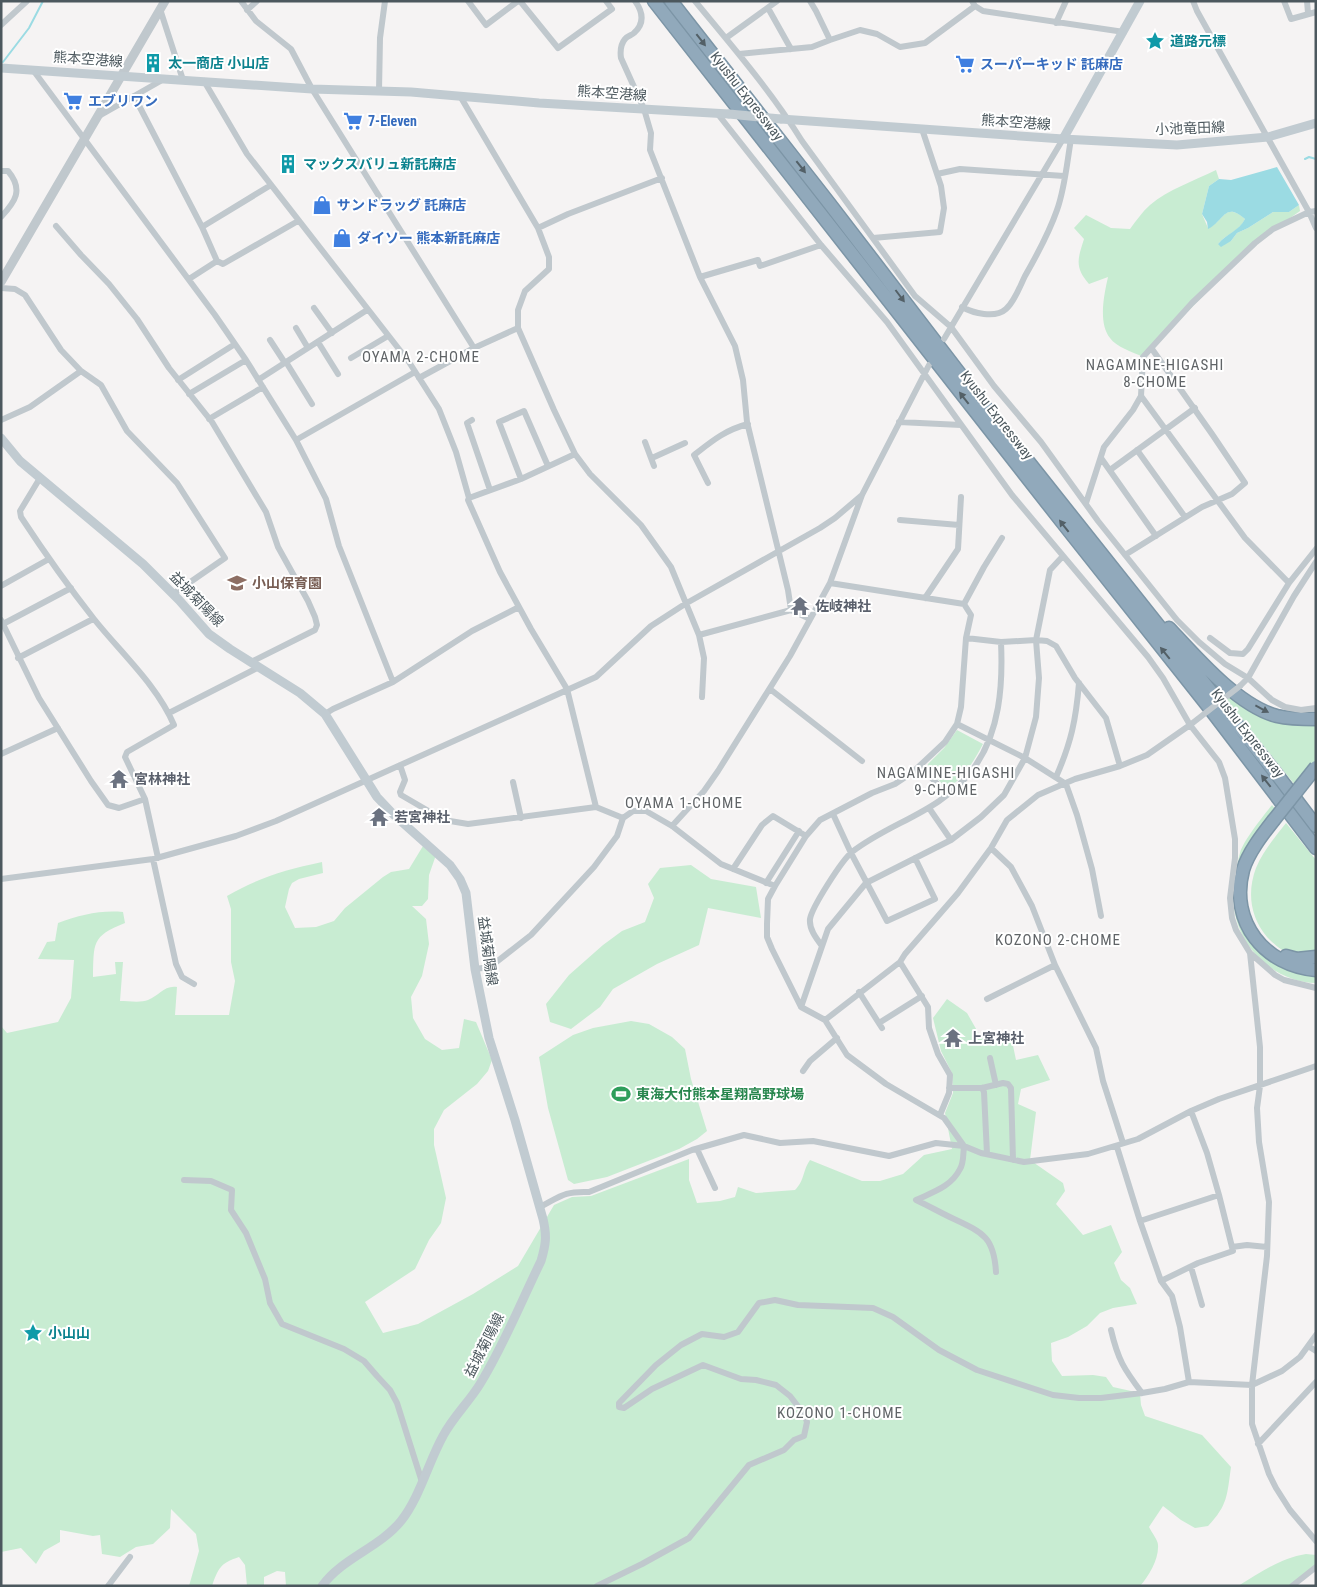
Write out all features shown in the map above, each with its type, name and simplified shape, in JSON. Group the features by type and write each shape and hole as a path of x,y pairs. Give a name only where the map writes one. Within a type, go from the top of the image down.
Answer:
{"highway":[{"name":"Kyushu Expressway","path":"654,1 1275,792 1314,847"},
{"name":"Kyushu Expressway","path":"670,1 1090,541 1316,826"},
{"path":"1090,541 1215,676 1240,696 1275,715 1316,720"},
{"path":"1316,767 1275,824 1257,855 1252,867 1246,895 1253,924 1265,941 1286,956 1297,959 1316,958"},
{"path":"1316,779 1261,837 1243,870 1240,888 1245,922 1250,932 1265,951 1289,965 1316,970"}],"main road":[{"name":"熊本空港線","path":"1,68 717,113 1067,139 1140,1"},
{"name":"小池竜田線","path":"1067,139 1177,145 1268,137 1316,123"},
{"name":"益城菊陽線","path":"1,438 20,461 143,564 209,634 300,693 325,714 378,797 394,815 450,865 460,879 466,893 475,969 489,1038 540,1207 546,1235 541,1261 490,1367 472,1398 460,1409 444,1434 408,1510 392,1532 343,1565 322,1586"}],"street":[{"path":"1,25 27,1"},
{"path":"241,1 256,21 291,50 312,89 474,348"},
{"path":"247,10 257,1"},
{"path":"379,91 380,38 385,1"},
{"path":"468,1 486,25 519,1 558,48 612,9 606,1"},
{"path":"635,1 642,13 641,24 633,34 625,39 620,50 623,64 644,109 651,134 650,150 700,277 736,346 743,380 748,424 788,590 791,610"},
{"path":"726,38 777,1"},
{"path":"810,1 830,40"},
{"path":"1056,23 1066,1"},
{"path":"1193,1 1268,137 1313,212 1316,228"},
{"path":"1284,1 1291,19 1316,12"},
{"path":"1306,1 1308,13"},
{"path":"699,3 739,54 915,296 951,327 994,386 1041,442 1125,555 1177,620 1225,664 1248,678 1272,700 1285,707 1301,710 1316,708"},
{"path":"739,54 812,46 860,30 877,34 900,47 925,42 973,3 983,11 1124,32"},
{"path":"1,282 163,5"},
{"path":"163,5 183,80"},
{"path":"768,8 791,49"},
{"path":"33,70 189,279 246,360 296,440 326,499 343,555 393,682"},
{"path":"96,118 164,79"},
{"path":"204,81 247,154 415,372 438,409 456,452 468,500 500,572 567,689 596,807"},
{"path":"134,96 202,227 217,261 223,264 298,221"},
{"path":"460,96 538,228 549,257 549,269 525,291 518,310 518,328 554,410 576,454 590,474 642,525 671,567 699,635 704,658 702,697"},
{"path":"717,113 821,245 887,322 1012,495 1148,657 1163,678 1190,725 1219,762 1225,778 1235,839 1235,858 1230,898 1232,918 1236,930 1250,953 1275,975 1284,980 1316,988"},
{"path":"873,238 940,232 944,208 941,186 922,129"},
{"path":"944,339 1042,174 1067,139"},
{"path":"962,307 981,314 1005,310 1043,244 1058,209 1064,176 1067,139"},
{"path":"937,174 960,169 1064,176"},
{"path":"1,171 8,171 12,175 17,192 13,204 1,217"},
{"path":"538,228 568,214 662,178"},
{"path":"202,227 270,185"},
{"path":"1086,503 1104,447 1133,410 1141,396 1143,358 1192,303 1255,243 1273,229 1313,212"},
{"path":"56,226 109,284 137,319 178,380 209,419 266,512 278,547 308,601 317,625 315,630 169,714"},
{"path":"700,277 758,260 760,266 821,245"},
{"path":"189,279 217,261"},
{"path":"1,288 15,289 25,295 61,350 101,386 127,431 177,484 225,558 173,594"},
{"path":"314,308 332,333"},
{"path":"258,380 367,310"},
{"path":"296,328 308,348"},
{"path":"419,378 474,348 518,328"},
{"path":"351,358 388,336"},
{"path":"270,340 312,404"},
{"path":"318,342 338,374"},
{"path":"178,380 235,344"},
{"path":"1125,555 1185,517 1232,494 1244,483 1195,408 1152,348"},
{"path":"189,394 246,360"},
{"path":"672,826 704,791 770,689 810,619 830,583 862,495 929,365"},
{"path":"1,420 30,407 81,370"},
{"path":"296,440 415,372"},
{"path":"209,419 262,387"},
{"path":"1141,396 1216,501 1245,538 1289,582"},
{"path":"1110,470 1195,408"},
{"path":"521,480 499,422 524,411 548,466"},
{"path":"466,422 490,490"},
{"path":"899,422 961,425"},
{"path":"708,483 694,455 717,436 748,424"},
{"path":"644,442 654,466"},
{"path":"652,458 685,443"},
{"path":"1137,450 1185,517"},
{"path":"469,498 521,480 576,454"},
{"path":"1100,458 1156,536"},
{"path":"40,478 20,511 21,517 93,619 145,680 169,714 174,725 127,752 125,757 145,799 176,964 182,977 194,984"},
{"path":"1,880 156,858 236,836 367,780 596,677 651,626 835,518 862,495"},
{"path":"925,598 958,549 961,497"},
{"path":"900,520 959,525"},
{"path":"964,604 1002,538"},
{"path":"1210,638 1230,653 1243,654 1248,649 1289,582 1316,549"},
{"path":"801,1007 828,929 866,883 951,840 982,817 1004,795 1025,758 1036,717 1039,678 1036,640 1050,570 1063,556"},
{"path":"1,586 49,559"},
{"path":"824,1020 900,962 958,893 991,848 1006,820 1038,795 1075,779 1120,766 1147,755 1190,725 1240,686 1248,678 1294,596 1316,562"},
{"path":"830,583 964,604 971,615 966,638 961,708 957,724 945,742 920,766 895,784 872,793 820,820 806,836 774,886 768,899 767,937 801,1007 824,1020 847,1055 878,1078 944,1118 964,1146 961,1168 952,1180 937,1191 916,1200 982,1233 990,1244 995,1256 996,1272"},
{"path":"71,588 3,626 39,698 108,805 119,808 145,799"},
{"path":"325,714 393,682 472,631 519,606"},
{"path":"699,635 791,610 810,619"},
{"path":"18,658 93,619"},
{"path":"966,638 1001,642 1036,640 1047,641 1056,646 1079,683 1106,718 1120,766"},
{"path":"822,946 815,938 810,927 810,918 816,905 844,861 851,853 878,836 929,808 972,770 980,758 989,740 1000,701 1002,678 1001,642"},
{"path":"1056,777 1075,726 1079,683"},
{"path":"770,689 862,761"},
{"path":"957,724 1025,758 1066,784 1092,869 1101,916"},
{"path":"1,754 58,728"},
{"path":"400,765 405,780 401,795 444,820 468,824 596,807 623,818"},
{"path":"920,766 947,794"},
{"path":"513,782 521,818"},
{"path":"929,808 951,840"},
{"path":"475,969 490,967 531,934 594,867 617,836 623,818 633,811 646,811 672,826 721,864 774,886"},
{"path":"834,814 851,853 887,921 935,899 915,858"},
{"path":"733,869 762,824 773,816 806,836"},
{"path":"766,883 799,831"},
{"path":"991,848 1012,867 1032,906 1055,965 1096,1048 1140,1221 1161,1281 1172,1296 1180,1327 1189,1382"},
{"path":"1250,953 1260,1048 1260,1086 1257,1108 1259,1142 1269,1202 1267,1247 1252,1385 1252,1424 1269,1474 1276,1488 1290,1510 1316,1541"},
{"path":"900,962 928,1007 929,1028 938,1054 950,1074 949,1093 940,1115"},
{"path":"987,999 1055,965"},
{"path":"859,992 880,1026 922,996"},
{"path":"803,1071 810,1061 837,1038"},
{"path":"990,1058 996,1084"},
{"path":"540,1207 572,1191 589,1192 696,1148 744,1134 780,1143 813,1141 889,1156 936,1143 964,1146 987,1154 1024,1162 1088,1154 1138,1139 1191,1111 1219,1099 1316,1066"},
{"path":"949,1088 982,1088 996,1084 1008,1084 1011,1088 1013,1160"},
{"path":"982,1088 984,1092 987,1154"},
{"path":"1161,1281 1198,1263 1233,1251 1207,1153 1191,1111"},
{"path":"696,1148 715,1188"},
{"path":"184,1180 211,1181 232,1190 231,1210 246,1233 265,1279 270,1303 282,1324 344,1349 364,1361 390,1390 397,1403 422,1482"},
{"path":"1140,1221 1219,1195"},
{"path":"1232,1247 1267,1247"},
{"path":"1191,1267 1202,1305"},
{"path":"597,1586 689,1538 750,1465 784,1450 794,1440 804,1436 807,1422 804,1414 790,1396 776,1385 756,1380 741,1379 704,1365 652,1390 624,1408 619,1407 619,1403 656,1365 681,1345 702,1334 724,1337 738,1332 759,1302 775,1300 798,1305 873,1308 892,1317 939,1350 977,1370 1053,1395 1079,1398 1101,1398 1142,1393 1189,1382 1252,1385 1282,1370 1300,1357 1316,1335"},
{"path":"1111,1330 1122,1365 1142,1393"},
{"path":"1308,1346 1316,1351"},
{"path":"1258,1444 1316,1382"},
{"path":"108,1586 130,1557"},
{"path":"1292,1586 1316,1567"}],"green space":[{"path":"1216,170 1219,179 1209,186 1202,214 1208,228 1228,212 1238,214 1245,219 1240,227 1218,244 1231,241 1237,233 1273,212 1289,212 1299,205 1300,211 1255,243 1143,357 1120,347 1110,338 1104,325 1103,309 1108,277 1089,284 1084,278 1079,262 1084,239 1074,228 1086,215 1111,228 1130,229 1144,211 1157,199"},
{"path":"1218,682 1234,696 1316,722 1316,761 1295,785 1215,685"},
{"path":"957,730 983,744 962,776 951,785 945,787 927,767"},
{"path":"1272,805 1276,810 1246,851 1246,934 1261,953 1280,966 1305,974 1316,975 1316,983 1288,977 1275,971 1264,962 1246,941 1239,928 1235,914 1233,899 1234,883 1240,853 1249,835"},
{"path":"1286,823 1316,860 1316,954 1292,954 1286,952 1267,937 1254,913 1251,895 1256,868 1266,850"},
{"path":"423,846 436,855 429,875 428,899 422,906 412,906 426,919 429,944 422,976 411,997 413,1018 425,1039 442,1050 459,1048 464,1019 476,1022 492,1060 488,1071 477,1084 444,1110 434,1129 434,1145 446,1198 441,1223 429,1240 415,1269 365,1302 383,1333 418,1324 473,1294 518,1266 554,1205 572,1197 591,1196 689,1159 689,1180 697,1203 720,1201 735,1197 738,1187 756,1193 795,1190 810,1160 862,1181 880,1181 903,1174 924,1155 952,1149 945,1113 953,1093 952,1073 941,1051 933,1018 947,999 967,1013 979,1034 989,1041 1004,1035 1012,1041 1016,1060 1038,1055 1050,1080 1021,1089 1018,1104 1036,1112 1030,1160 1063,1183 1065,1191 1056,1204 1083,1235 1111,1225 1122,1252 1114,1263 1121,1280 1130,1288 1137,1304 1113,1308 1100,1313 1087,1326 1068,1337 1051,1343 1052,1361 1062,1376 1093,1375 1106,1377 1113,1387 1140,1393 1141,1405 1145,1416 1202,1435 1231,1467 1226,1499 1215,1519 1208,1526 1195,1528 1163,1506 1149,1527 1158,1543 1157,1556 1150,1572 1140,1586 286,1586 285,1572 277,1571 264,1577 264,1586 247,1586 245,1565 239,1557 221,1567 212,1586 189,1586 199,1551 196,1534 171,1509 170,1528 153,1544 136,1547 120,1557 102,1554 100,1535 93,1536 60,1530 60,1542 44,1551 36,1564 21,1548 1,1552 1,1026 7,1033 58,1022 71,998 74,960 38,959 47,942 55,941 58,923 90,914 123,912 125,923 106,932 97,942 93,977 116,974 115,962 123,962 120,1001 145,1001 162,991 177,987 175,1015 229,1015 235,981 231,962 231,909 227,896 273,875 322,862 323,873 299,879 292,883 285,907 295,928 316,927 334,921 345,908 391,872 409,869"},
{"path":"691,865 711,879 756,887 761,918 708,908 699,945 657,964 613,989 600,1007 571,1029 550,1022 546,1004 569,975 622,931 645,922 654,898 648,884 660,868"},
{"name":"東海大付熊本星翔高野球場","path":"631,1021 649,1024 672,1037 685,1049 691,1079 707,1131 679,1149 607,1177 574,1184 568,1180 548,1108 539,1057 573,1035 593,1028"},
{"path":"1306,1554 1316,1555 1316,1565 1289,1586 1238,1586 1279,1562"}],"water":[{"path":"1277,167 1299,205 1289,212 1273,212 1237,233 1231,241 1221,247 1218,244 1240,226 1245,219 1238,214 1229,212 1208,229 1207,222 1202,214 1209,186 1219,179 1231,180"}],"waterway":[{"path":"3,62 29,28 43,1"},
{"path":"1305,159 1309,157 1316,159"}],"place":[{"name":"道路元標","path":"1155,41"},
{"name":"太一商店 小山店","path":"153,63"},
{"name":"スーパーキッド 託麻店","path":"965,64"},
{"name":"エブリワン","path":"73,101"},
{"name":"7-Eleven","path":"353,121"},
{"name":"マックスバリュ新託麻店","path":"288,164"},
{"name":"サンドラッグ 託麻店","path":"322,205"},
{"name":"ダイソー 熊本新託麻店","path":"342,238"},
{"name":"小山保育園","path":"237,583"},
{"name":"佐岐神社","path":"800,606"},
{"name":"宮林神社","path":"119,779"},
{"name":"若宮神社","path":"379,817"},
{"name":"上宮神社","path":"953,1038"},
{"name":"東海大付熊本星翔高野球場","path":"621,1094"},
{"name":"小山山","path":"33,1333"}],"district":[{"name":"OYAMA 2-CHOME","path":"421,357"},
{"name":"NAGAMINE-HIGASHI 8-CHOME","path":"1155,374"},
{"name":"NAGAMINE-HIGASHI 9-CHOME","path":"946,782"},
{"name":"OYAMA 1-CHOME","path":"684,803"},
{"name":"KOZONO 2-CHOME","path":"1058,940"},
{"name":"KOZONO 1-CHOME","path":"840,1413"}]}
